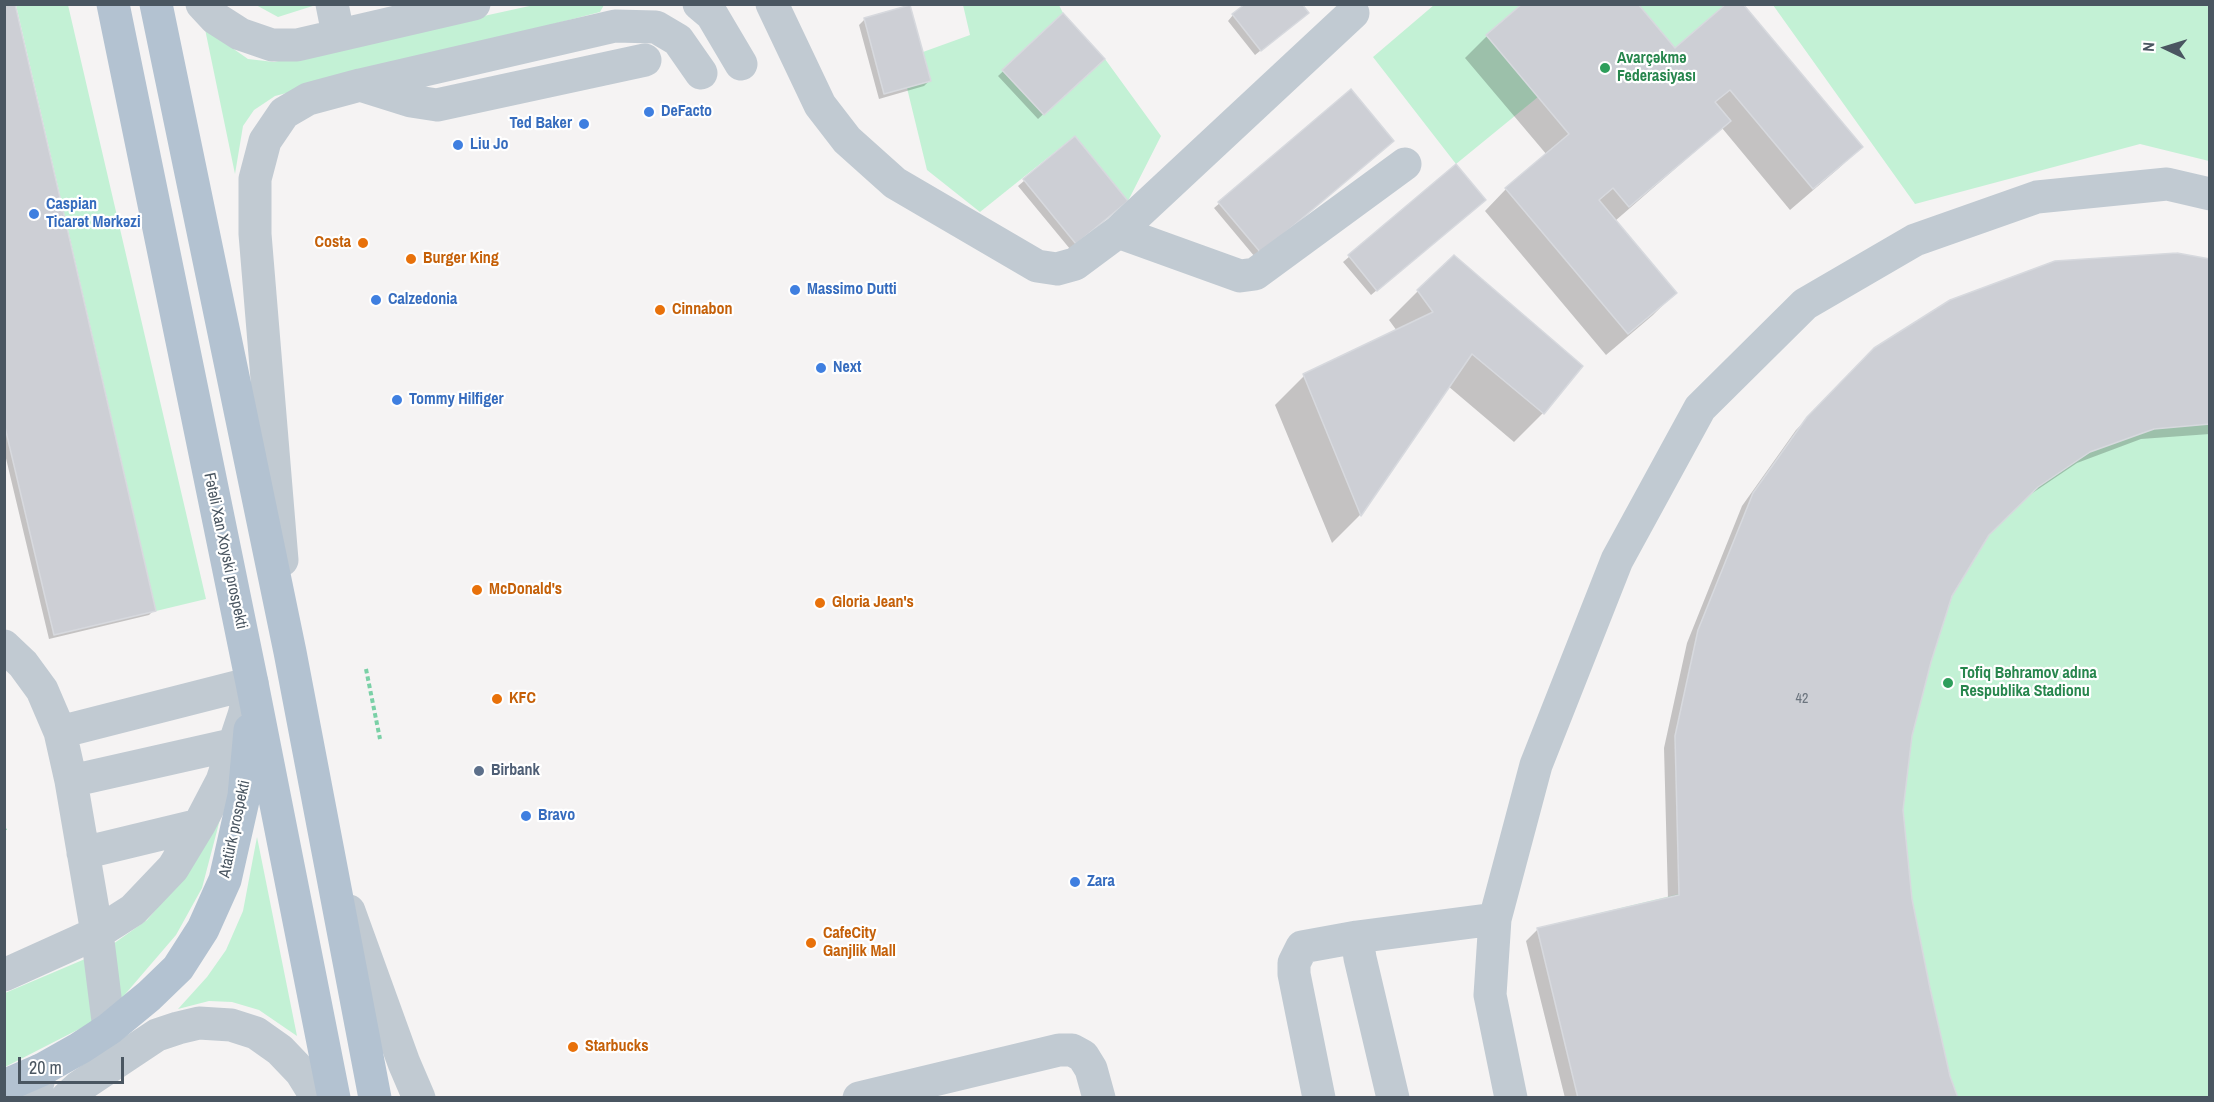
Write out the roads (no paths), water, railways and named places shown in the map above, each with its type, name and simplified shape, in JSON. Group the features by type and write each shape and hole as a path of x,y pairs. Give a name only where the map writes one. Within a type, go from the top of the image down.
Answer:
{"main road":[{"name":"Fətəli Xan Xoyski prospekti","path":"113,4 334,1098"},
{"path":"156,4 290,652 375,1098"},
{"name":"Atatürk prospekti","path":"4,1086 37,1084 80,1048 109,1029 178,968 204,929 225,880 244,796 252,683"}],"lane":[{"path":"202,4 215,18 240,34 272,45 297,45 335,20 474,4"},
{"path":"290,652 255,234 255,179 264,141 284,113 308,99 615,26 684,4"},
{"path":"699,4 712,15 741,64"},
{"path":"772,4 820,105 847,140 896,183 1037,266 1057,268 1075,264 1118,232 1353,13"},
{"path":"615,26 656,27 678,40 701,73"},
{"path":"360,85 411,101 437,105 645,60"},
{"path":"1118,232 1240,276 1255,274 1404,164"},
{"path":"1511,1098 1491,995 1495,919 1536,765 1617,560 1700,408 1805,304 1915,240 2037,197 2167,184 2210,194"},
{"path":"4,646 23,664 42,690 60,732 71,781 97,933 109,1029"},
{"path":"4,975 97,933 133,910 173,868 222,781 252,683 60,732"},
{"path":"71,781 235,744"},
{"path":"83,853 199,825"},
{"path":"329,855 404,1063 419,1098"},
{"path":"1319,1098 1294,974 1294,963 1302,947 1357,937 1495,919"},
{"path":"1357,937 1394,1098"},
{"path":"67,1098 79,1087 157,1035 199,1023 231,1025 256,1034 280,1050 301,1072 317,1098"},
{"path":"859,1098 1059,1050 1072,1050 1083,1056 1091,1069 1100,1098"}],"place":[{"name":"Avarçəkmə Federasiyası","path":"1605,68"},
{"name":"DeFacto","path":"649,112"},
{"name":"Ted Baker","path":"584,124"},
{"name":"Liu Jo","path":"458,145"},
{"name":"Caspian Ticarət Mərkəzi","path":"34,214"},
{"name":"Costa","path":"363,243"},
{"name":"Burger King","path":"411,259"},
{"name":"Massimo Dutti","path":"795,290"},
{"name":"Calzedonia","path":"376,300"},
{"name":"Cinnabon","path":"660,310"},
{"name":"Next","path":"821,368"},
{"name":"Tommy Hilfiger","path":"397,400"},
{"name":"McDonald's","path":"477,590"},
{"name":"Gloria Jean's","path":"820,603"},
{"name":"Tofiq Bəhramov adına Respublika Stadionu","path":"1948,683"},
{"name":"KFC","path":"497,699"},
{"name":"Birbank","path":"479,771"},
{"name":"Bravo","path":"526,816"},
{"name":"Zara","path":"1075,882"},
{"name":"CafeCity Ganjlik Mall","path":"811,943"},
{"name":"Starbucks","path":"573,1047"}]}
